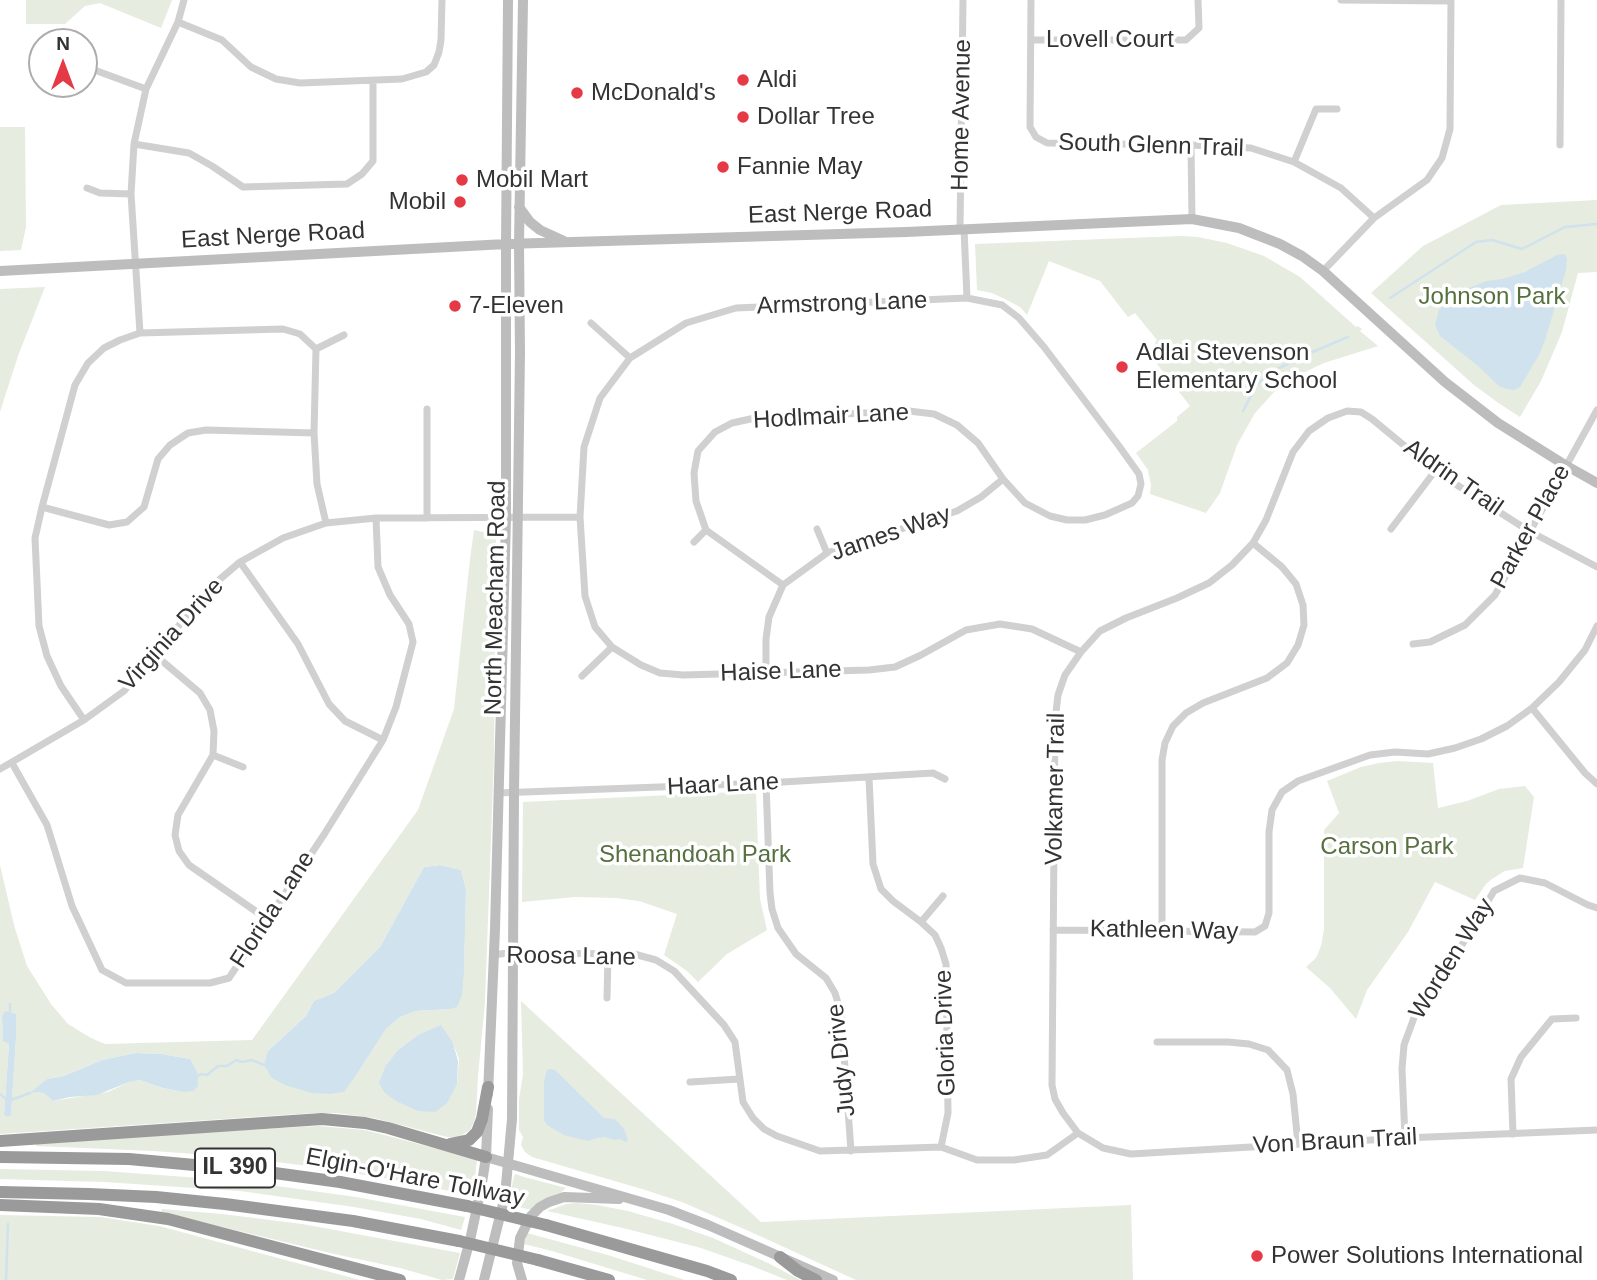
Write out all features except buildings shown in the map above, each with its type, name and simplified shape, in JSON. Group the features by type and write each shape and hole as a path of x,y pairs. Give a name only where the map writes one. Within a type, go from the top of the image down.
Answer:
{"highway":[{"path":"443,1144 469,1140 477,1132 488,1087"},
{"path":"0,1141 321,1119 365,1123 486,1157"},
{"name":"Elgin-O'Hare Tollway","path":"0,1157 129,1159 340,1182 467,1206 546,1225 731,1280"},
{"name":"IL 390","path":"0,1192 156,1197 341,1219 459,1241 609,1280"},
{"path":"0,1205 99,1209 168,1219 400,1280"},
{"path":"780,1257 798,1271 816,1280"}],"main road":[{"name":"North Meacham Road","path":"459,1280 470,1240 486,1157 494,956 506,518 508,0"},
{"name":"North Meacham Road","path":"484,1280 505,1196 512,1119 523,0"},
{"path":"519,207 540,230 568,243"},
{"name":"East Nerge Road","path":"0,271 506,244 1192,219 1239,228 1302,256 1323,271 1445,382 1504,427 1597,483"},
{"path":"486,1157 669,1210 833,1280"},
{"path":"522,1280 517,1263 520,1238 531,1216 540,1208 564,1197 637,1200"}],"street":[{"path":"140,333 131,194 134,144 146,89 178,22 184,0"},
{"path":"178,22 222,40 251,68 276,79 300,83 402,79 426,72 434,65 441,40 442,0"},
{"name":"Home Avenue","path":"963,0 962,229 967,298"},
{"path":"1031,0 1031,40"},
{"name":"Lovell Court","path":"1031,40 1186,40 1199,28 1199,0"},
{"path":"1323,271 1374,218 1427,180 1442,158 1450,129 1451,1 1341,0"},
{"path":"1560,145 1561,0"},
{"name":"South Glenn Trail","path":"1031,40 1030,127 1036,137 1047,143 1251,148 1294,162 1341,188 1374,218"},
{"path":"98,71 146,89"},
{"path":"134,144 189,153 243,187 347,184 362,174 373,161 373,81"},
{"path":"1294,162 1316,109 1337,109"},
{"path":"1191,145 1192,219"},
{"path":"86,188 100,193 131,194"},
{"name":"Armstrong Lane","path":"580,517 584,447 600,398 630,358 686,323 736,308 967,298 1002,305 1018,318 1044,347 1139,474 1140,491"},
{"path":"591,323 630,358"},
{"path":"84,720 61,686 47,656 39,626 35,538 75,384 88,363 104,348 140,333 283,328 300,334 316,349 314,433 317,484 326,523"},
{"path":"316,349 344,335"},
{"path":"427,409 427,518"},
{"name":"Parker Place","path":"1413,644 1430,642 1465,625 1495,595 1597,410"},
{"name":"Hodlmair Lane","path":"706,530 696,501 694,473 698,451 715,432 733,423 755,418 909,411 934,414 957,425 978,443 1003,479 1026,503 1050,516 1067,520 1086,520 1105,515 1132,503 1140,491"},
{"name":"Aldrin Trail","path":"1347,411 1361,412 1435,471 1529,531 1597,567"},
{"name":"Volkamer Trail","path":"1078,1133 1055,1099 1052,1085 1055,721 1058,695 1065,676 1080,652 1100,631 1209,583 1232,565 1253,543 1266,520 1293,452 1309,431 1328,418 1347,411"},
{"path":"42,508 109,525 128,522 144,507 158,459 170,445 188,433 206,430 314,433"},
{"path":"1391,529 1435,471"},
{"name":"James Way","path":"783,585 827,553 957,511 981,497 1003,479"},
{"name":"Virginia Drive","path":"0,769 84,720 124,691 212,586 240,562 284,538 326,523 376,518 580,517"},
{"name":"Haise Lane","path":"580,517 585,596 596,627 612,647 660,673 682,675 895,667 966,630 1000,624 1032,629 1080,652"},
{"name":"Florida Lane","path":"12,763 47,825 72,906 102,970 127,983 211,984 229,978 383,740 396,707 413,642 410,624 390,595 378,567 376,518"},
{"path":"817,529 827,553"},
{"path":"694,542 706,530 783,585 769,617 766,671"},
{"path":"1162,932 1162,761 1165,743 1173,726 1186,713 1203,703 1268,678 1287,663 1298,645 1304,625 1303,605 1296,584 1282,567 1253,543"},
{"path":"240,562 298,644 329,704 345,720 383,740"},
{"name":"Kathleen Way","path":"1053,930 1255,932 1265,926 1269,913 1269,832 1272,810 1282,792 1298,781 1370,755 1395,752 1428,754 1481,740 1532,708 1559,682 1585,650 1597,626"},
{"path":"582,676 612,647"},
{"path":"155,655 200,693 210,710 214,731 213,755 178,815 175,835 179,851 189,866 267,919"},
{"path":"1532,708 1585,773 1597,783"},
{"path":"213,755 243,767"},
{"name":"Haar Lane","path":"498,793 766,783 933,773 945,779"},
{"name":"Gloria Drive","path":"869,778 873,864 881,889 934,935 946,964 948,1113 941,1147"},
{"name":"Judy Drive","path":"766,783 772,909 778,928 796,954 826,978 835,993 841,1013 851,1151"},
{"name":"Worden Way","path":"1405,1138 1402,1069 1404,1045 1415,1015 1456,955 1494,891 1520,877 1545,883 1597,908"},
{"path":"921,922 943,896"},
{"name":"Roosa Lane","path":"494,956 513,953 634,954 656,960 674,971 724,1025 735,1042 743,1102 752,1118 777,1136 820,1152 941,1147 977,1160 1014,1160 1046,1155 1078,1133"},
{"path":"607,998 608,954"},
{"path":"1513,1134 1511,1079 1521,1057 1552,1019 1576,1018"},
{"path":"1157,1042 1238,1043 1268,1050 1287,1070 1293,1094 1298,1144"},
{"path":"690,1082 739,1079"},
{"name":"Von Braun Trail","path":"1078,1133 1103,1148 1131,1154 1597,1130"}],"green space":[{"path":"26,0 172,0 161,28 100,3 85,6 65,24 26,24"},
{"path":"0,127 25,127 26,227 21,250 0,251"},
{"name":"Johnson Park","path":"1597,200 1597,272 1578,273 1562,332 1541,381 1520,417 1474,385 1371,293 1423,246 1501,205"},
{"path":"1181,236 1227,243 1264,256 1300,277 1356,327 1362,329 1360,331 1378,346 1324,363 1276,390 1255,413 1237,445 1220,493 1206,513 1150,494 1148,470 1136,453 1177,421 1177,417 1190,406 1153,359 1157,340 1135,313 1128,317 1100,281 1049,261 1027,315 1020,307 1007,300 977,290 975,244"},
{"path":"45,287 18,356 0,412 0,289"},
{"path":"474,530 496,535 494,756 485,1002 476,1114 470,1130 457,1138 447,1137 374,1118 314,1113 0,1134 0,865 27,966 51,1004 68,1024 105,1044 252,1040 418,810 454,709","holes":["440,865 461,870 466,890 464,970 449,1009 416,1011 400,1017 386,1029 343,1092 330,1094 268,1051 306,1016 314,1001 334,993 380,947 424,867","2,1017 16,1038 11,1114 7,1117 4,1115 9,1044 3,1040","418,1035 453,1043 459,1059 457,1084 386,1065 398,1050","136,1053 190,1059 183,1092 140,1080 108,1092 53,1101 39,1092 39,1087 47,1079 64,1076 102,1060"]},
{"name":"Carson Park","path":"1397,761 1433,763 1438,808 1499,789 1525,786 1534,797 1523,868 1505,871 1492,879 1475,900 1435,882 1408,932 1367,990 1356,1019 1330,988 1306,967 1316,958 1324,929 1324,830 1339,813 1327,781 1361,767"},
{"name":"Shenandoah Park","path":"756,791 760,899 767,930 727,954 698,982 664,955 677,914 639,901 616,898 575,897 522,902 523,802"},
{"path":"521,1001 761,1222 1131,1205 1133,1280 856,1280 682,1202 532,1157 521,1145 523,1137 519,1130 519,1099 523,1074"},
{"path":"318,1126 365,1130 477,1159 473,1196 324,1168 237,1157 36,1146 37,1143 134,1136"},
{"path":"0,1169 104,1171 241,1181 356,1197 465,1217 461,1230 421,1219 354,1207 240,1191 104,1182 0,1179"},
{"path":"515,1174 566,1188 548,1197 532,1210 509,1205"},
{"path":"577,1203 628,1211 673,1224 713,1238 800,1280 787,1280 701,1248 547,1211"},
{"path":"162,1209 302,1224 460,1253 453,1279 442,1280 161,1212"},
{"path":"0,1215 100,1217 159,1226 360,1280 0,1280"},
{"path":"527,1233 685,1280 647,1280 524,1244"}],"water":[{"path":"1565,254 1566,270 1545,340 1520,387 1514,390 1499,386 1440,336 1435,325 1439,310 1462,291 1486,281 1525,272 1557,255"},
{"path":"440,865 461,870 466,890 464,971 462,995 457,1007 416,1011 400,1017 386,1029 344,1092 312,1093 272,1078 264,1065 268,1051 306,1016 314,1001 334,993 380,947 424,867"},
{"path":"5,1011 16,1014 11,1115 7,1117 4,1115 9,1044 3,1041 2,1017"},
{"path":"441,1025 453,1043 458,1061 457,1084 447,1103 435,1112 418,1111 396,1101 385,1093 379,1083 386,1065 398,1050 418,1035"},
{"path":"136,1053 190,1059 197,1072 198,1086 193,1091 183,1092 140,1080 97,1095 53,1101 45,1094 30,1093 47,1079 64,1076 102,1060"},
{"path":"551,1069 604,1118 617,1121 628,1140 625,1142 605,1137 588,1141 564,1135 547,1125 544,1120 544,1081 547,1070"}],"waterway":[{"path":"1390,298 1476,242 1492,240 1522,249 1565,227 1597,224"},
{"path":"1243,411 1257,384 1279,368 1348,337"},
{"path":"10,1004 10,1014"},
{"path":"197,1076 207,1075 218,1066 227,1066 236,1060 252,1060 264,1065"},
{"path":"11,1100 30,1093"},
{"path":"0,1094 5,1098"},
{"path":"6,1280 8,1224"}],"place":[{"name":"Aldi","path":"743,80"},
{"name":"McDonald's","path":"577,93"},
{"name":"Dollar Tree","path":"743,117"},
{"name":"Fannie May","path":"723,167"},
{"name":"Mobil Mart","path":"462,180"},
{"name":"Mobil","path":"460,202"},
{"name":"7-Eleven","path":"455,306"},
{"name":"Adlai Stevenson Elementary School","path":"1122,367"},
{"name":"Power Solutions International","path":"1257,1256"}]}
